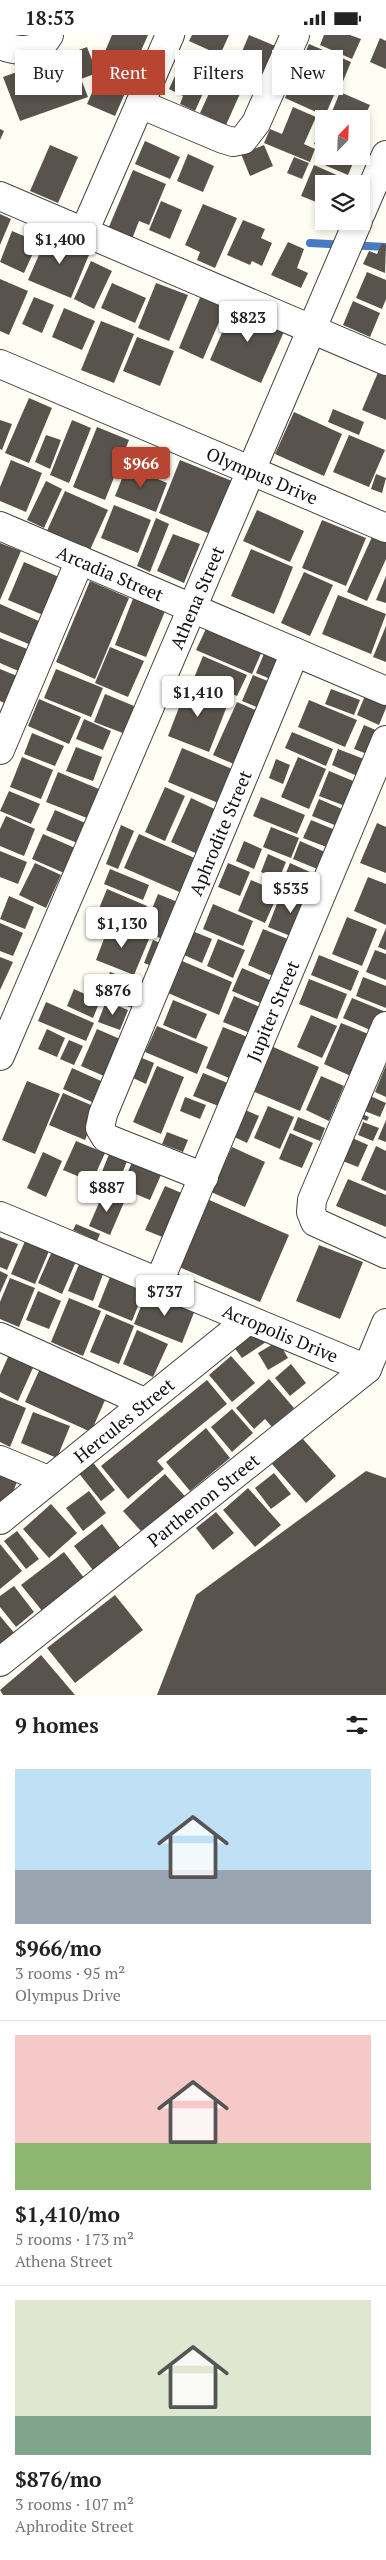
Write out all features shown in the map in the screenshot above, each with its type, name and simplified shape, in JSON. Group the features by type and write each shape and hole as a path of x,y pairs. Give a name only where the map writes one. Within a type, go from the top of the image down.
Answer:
{"street":[{"path":"0,45 22,51 33,49 43,44 49,35"},
{"path":"84,232 170,35"},
{"path":"140,104 223,139 233,142 243,140 256,123 294,35"},
{"path":"370,192 386,155"},
{"path":"0,196 386,361"},
{"name":"Athena Street","path":"0,1056 354,230"},
{"name":"Olympus Drive","path":"0,363 386,528"},
{"name":"Arcadia Street","path":"0,526 386,691"},
{"path":"0,750 80,560"},
{"name":"Aphrodite Street","path":"204,1177 106,1138 100,1128 107,1105 296,652"},
{"name":"Jupiter Street","path":"159,1282 386,740"},
{"path":"386,1026 312,1199 311,1211 315,1222 386,1254"},
{"name":"Acropolis Drive","path":"0,1216 366,1369"},
{"name":"Hercules Street","path":"0,1520 248,1320"},
{"name":"Parthenon Street","path":"0,1662 366,1369 386,1323"},
{"path":"0,1337 144,1402"},
{"path":"0,1460 48,1480"}],"building":[{"path":"112,35 148,35 141,50 106,50"},
{"path":"192,35 229,35 222,50 209,50 189,41"},
{"path":"249,35 280,48 279,50 272,50 272,66 265,81 262,80 262,50 243,50"},
{"path":"324,35 350,35 361,39 352,59 343,55 343,50 331,50 320,45"},
{"path":"380,38 386,41 386,69 370,62"},
{"path":"309,44 323,50 306,50"},
{"path":"87,47 92,60 92,75 82,79 82,50 79,50"},
{"path":"343,59 351,62 343,81"},
{"path":"15,73 15,95 82,95 82,82 88,97 20,121 3,77"},
{"path":"175,76 175,92 169,89"},
{"path":"92,93 92,95 124,95 115,116 87,104"},
{"path":"343,93 370,105 368,110 333,110 339,95 343,95"},
{"path":"181,95 202,95 195,111 180,104 183,96"},
{"path":"208,95 239,95 226,125 200,113"},
{"path":"286,95 334,95 328,110 315,112 285,98"},
{"path":"293,107 315,117 304,144 315,149 310,162 264,143 270,129 282,134"},
{"path":"0,129 4,131 0,140"},
{"path":"145,141 180,157 170,179 135,164"},
{"path":"50,145 78,157 58,203 30,191"},
{"path":"264,145 273,166 250,176 241,154"},
{"path":"188,154 214,166 203,192 177,181"},
{"path":"294,157 309,163 302,179 287,173"},
{"path":"314,165 337,175 315,175 315,201 301,196"},
{"path":"324,165 352,165 348,175"},
{"path":"133,170 166,184 149,225 139,221 132,239 108,229"},
{"path":"161,201 182,210 170,239 149,230"},
{"path":"203,204 237,218 215,268 197,260 200,252 185,245"},
{"path":"0,214 11,219 0,245"},
{"path":"243,220 265,229 261,238 272,243 262,266 252,261 250,265 227,255"},
{"path":"12,231 38,242 24,273 0,262"},
{"path":"49,232 91,250 71,298 28,280"},
{"path":"288,242 304,249 297,268 308,273 301,288 271,275"},
{"path":"382,243 386,245 385,273 363,264 369,251 377,254"},
{"path":"91,261 112,271 94,309 74,299"},
{"path":"367,272 386,280 386,299 382,309 356,298"},
{"path":"0,279 28,291 9,335 0,331"},
{"path":"112,283 146,298 135,323 101,308"},
{"path":"156,283 188,295 169,341 138,328"},
{"path":"204,288 229,299 203,359 179,348"},
{"path":"34,297 54,305 42,333 22,324"},
{"path":"353,301 380,313 370,337 343,325"},
{"path":"235,303 287,325 261,383 210,360"},
{"path":"64,308 95,321 82,350 52,337"},
{"path":"101,321 134,334 114,383 81,370"},
{"path":"137,337 174,351 160,386 123,371"},
{"path":"382,363 386,365 386,420 362,410"},
{"path":"29,398 52,408 29,463 5,453"},
{"path":"333,409 364,422 359,435 328,422"},
{"path":"294,412 342,434 324,476 275,454"},
{"path":"0,420 12,424 2,450 0,449"},
{"path":"72,420 91,428 69,483 50,475"},
{"path":"97,427 129,440 105,500 73,487"},
{"path":"46,435 61,440 50,469 35,462"},
{"path":"349,435 385,450 369,487 333,472"},
{"path":"11,460 42,473 26,512 0,501 0,487"},
{"path":"180,460 237,483 215,536 159,513"},
{"path":"127,466 167,483 156,512 115,496"},
{"path":"376,474 386,478 382,493 371,489"},
{"path":"46,481 62,489 44,528 27,520"},
{"path":"65,491 108,510 89,552 46,533"},
{"path":"114,505 151,520 138,553 101,538"},
{"path":"257,510 304,531 290,562 243,541"},
{"path":"156,518 169,524 150,572 137,566"},
{"path":"322,520 366,538 346,586 302,568"},
{"path":"173,534 200,544 184,583 157,571"},
{"path":"372,537 386,543 386,559 367,601 347,592"},
{"path":"0,543 21,551 0,600"},
{"path":"251,549 293,567 274,614 231,596"},
{"path":"24,562 59,577 43,615 8,600"},
{"path":"304,572 333,585 310,636 281,623"},
{"path":"386,576 386,603 376,600"},
{"path":"90,581 129,598 95,679 56,662"},
{"path":"338,595 386,614 371,654 322,634"},
{"path":"134,596 166,609 146,657 115,645"},
{"path":"0,604 41,622 31,645 0,632"},
{"path":"211,618 266,642 252,674 196,650"},
{"path":"386,626 386,662 373,657"},
{"path":"0,638 32,651 23,673 0,663"},
{"path":"268,644 292,654 280,683 256,673"},
{"path":"110,647 144,661 128,697 95,683"},
{"path":"203,656 247,675 237,696 194,678"},
{"path":"0,669 22,678 11,706 0,701"},
{"path":"56,669 103,688 91,717 44,698"},
{"path":"253,675 280,686 269,712 242,701"},
{"path":"188,684 229,701 209,752 168,736"},
{"path":"331,689 360,700 354,715 325,704"},
{"path":"367,691 386,699 386,708 379,725 357,715"},
{"path":"105,694 139,708 128,735 94,722"},
{"path":"39,699 81,717 69,744 28,726"},
{"path":"309,700 357,720 345,747 298,727"},
{"path":"237,702 267,715 243,768 213,755"},
{"path":"84,719 111,731 103,750 76,739"},
{"path":"364,725 385,734 375,757 354,749"},
{"path":"292,732 333,749 326,766 285,748"},
{"path":"32,733 64,746 55,766 24,754"},
{"path":"76,747 102,757 93,781 66,771"},
{"path":"182,748 237,771 223,805 168,782"},
{"path":"338,749 369,761 362,778 332,765"},
{"path":"22,757 53,770 41,799 10,787"},
{"path":"298,757 326,769 309,809 281,797"},
{"path":"276,759 290,765 283,784 269,778"},
{"path":"329,771 363,785 353,809 319,796"},
{"path":"58,772 99,789 87,818 46,802"},
{"path":"165,787 185,796 165,841 145,832"},
{"path":"9,791 40,804 31,824 0,811"},
{"path":"261,797 305,815 297,834 253,816"},
{"path":"191,798 221,812 202,856 171,842"},
{"path":"319,799 349,812 342,828 312,816"},
{"path":"55,810 90,825 82,845 46,830"},
{"path":"6,816 35,829 24,856 0,846 0,829"},
{"path":"311,820 345,834 337,851 303,838"},
{"path":"377,823 386,827 386,873 360,863"},
{"path":"121,825 134,831 118,869 106,864"},
{"path":"271,827 299,838 291,858 263,847"},
{"path":"43,834 82,851 71,876 32,859"},
{"path":"139,834 206,863 191,897 124,868"},
{"path":"244,841 262,849 254,869 236,861"},
{"path":"300,841 334,856 327,873 293,859"},
{"path":"0,851 27,862 18,884 0,877"},
{"path":"268,854 286,862 279,879 261,872"},
{"path":"35,863 61,875 46,908 19,895"},
{"path":"228,863 250,872 240,896 218,887"},
{"path":"290,863 321,877 312,896 282,883"},
{"path":"110,869 149,885 143,900 104,884"},
{"path":"368,877 386,884 386,925 354,911"},
{"path":"251,880 279,892 265,923 238,911"},
{"path":"283,888 314,901 298,939 268,927"},
{"path":"107,889 147,906 137,927 98,911"},
{"path":"158,894 185,905 170,942 143,931"},
{"path":"9,896 34,907 25,929 0,919"},
{"path":"213,904 253,921 243,946 203,929"},
{"path":"347,917 377,929 362,966 332,954"},
{"path":"0,923 23,933 13,956 0,951"},
{"path":"110,923 149,939 134,975 96,960"},
{"path":"386,928 386,950 378,947"},
{"path":"263,929 295,942 280,979 248,965"},
{"path":"192,931 212,939 202,963 182,954"},
{"path":"218,939 245,950 233,978 207,966"},
{"path":"153,940 172,948 163,970 144,963"},
{"path":"375,950 386,954 386,980 366,972"},
{"path":"319,955 359,971 351,991 311,975"},
{"path":"0,957 13,962 0,990"},
{"path":"182,961 232,982 219,1015 168,993"},
{"path":"242,968 281,985 272,1008 232,991"},
{"path":"110,972 152,989 143,1012 101,996"},
{"path":"363,977 386,986 386,1008 356,996"},
{"path":"309,979 347,994 337,1019 299,1004"},
{"path":"74,989 100,1001 93,1018 67,1006"},
{"path":"234,996 265,1009 255,1035 223,1022"},
{"path":"352,998 386,1012 377,1033 343,1018"},
{"path":"173,1000 207,1014 196,1039 163,1025"},
{"path":"106,1001 128,1010 120,1030 98,1022"},
{"path":"46,1002 94,1023 86,1041 38,1021"},
{"path":"311,1015 337,1026 322,1058 297,1047"},
{"path":"341,1023 371,1035 353,1077 324,1064"},
{"path":"157,1026 208,1047 197,1074 145,1052"},
{"path":"223,1027 255,1040 238,1082 206,1068"},
{"path":"47,1029 65,1038 57,1057 38,1049"},
{"path":"97,1029 127,1042 111,1079 81,1066"},
{"path":"69,1040 83,1046 74,1065 60,1059"},
{"path":"271,1046 319,1067 300,1111 252,1091"},
{"path":"142,1058 154,1063 146,1084 133,1078"},
{"path":"386,1065 386,1097 375,1092"},
{"path":"157,1066 184,1077 161,1134 133,1122"},
{"path":"72,1068 110,1085 101,1106 63,1089"},
{"path":"203,1073 235,1086 226,1109 193,1096"},
{"path":"321,1076 344,1086 329,1121 306,1110"},
{"path":"27,1081 60,1094 35,1154 2,1140"},
{"path":"63,1093 98,1108 85,1140 49,1125"},
{"path":"368,1095 386,1103 380,1117 362,1110"},
{"path":"185,1097 206,1105 200,1119 180,1111"},
{"path":"268,1106 294,1117 280,1149 254,1138"},
{"path":"239,1107 259,1116 247,1143 228,1134"},
{"path":"360,1113 369,1117 367,1121 358,1117"},
{"path":"298,1117 325,1128 320,1141 293,1130"},
{"path":"386,1120 386,1142 378,1139"},
{"path":"363,1122 379,1128 373,1141 358,1135"},
{"path":"167,1132 188,1140 183,1152 162,1144"},
{"path":"290,1133 313,1143 302,1168 279,1159"},
{"path":"350,1137 368,1145 358,1167 340,1160"},
{"path":"76,1141 105,1153 92,1182 63,1170"},
{"path":"376,1146 386,1151 386,1191 361,1180"},
{"path":"112,1147 130,1154 115,1191 97,1184"},
{"path":"232,1147 265,1162 245,1207 211,1192"},
{"path":"43,1152 62,1161 46,1197 27,1188"},
{"path":"135,1155 164,1168 150,1200 121,1188"},
{"path":"348,1179 386,1195 386,1227 336,1206"},
{"path":"165,1186 184,1194 165,1238 145,1230"},
{"path":"104,1191 125,1200 110,1235 89,1226"},
{"path":"207,1199 289,1235 260,1302 177,1266"},
{"path":"76,1224 100,1234 97,1241 73,1230"},
{"path":"28,1234 52,1244 35,1284 11,1274"},
{"path":"0,1237 18,1244 7,1270 0,1267"},
{"path":"319,1245 363,1262 340,1319 296,1301"},
{"path":"53,1249 77,1259 62,1294 38,1283"},
{"path":"82,1257 106,1266 93,1301 68,1291"},
{"path":"0,1271 8,1275 0,1293"},
{"path":"112,1272 146,1286 132,1321 98,1307"},
{"path":"10,1278 35,1288 19,1327 0,1319 0,1302"},
{"path":"38,1291 61,1301 49,1329 26,1320"},
{"path":"147,1291 195,1310 182,1343 134,1324"},
{"path":"69,1298 101,1311 83,1356 51,1342"},
{"path":"106,1314 134,1326 119,1364 90,1352"},
{"path":"137,1330 168,1344 153,1377 123,1364"},
{"path":"258,1330 266,1342 242,1358 233,1346"},
{"path":"278,1341 288,1358 268,1370 258,1353"},
{"path":"12,1348 37,1359 18,1401 0,1392 0,1375"},
{"path":"231,1356 255,1383 232,1402 209,1375"},
{"path":"43,1362 109,1391 91,1432 25,1402"},
{"path":"291,1364 306,1383 290,1396 275,1378"},
{"path":"269,1379 294,1408 272,1427 265,1419 254,1429 236,1408"},
{"path":"207,1380 227,1404 157,1461 164,1469 128,1499 101,1466"},
{"path":"0,1397 26,1408 10,1447 0,1442"},
{"path":"232,1409 253,1433 232,1452 211,1427"},
{"path":"33,1412 70,1426 57,1458 21,1443"},
{"path":"206,1428 230,1458 190,1491 166,1462"},
{"path":"302,1438 336,1476 306,1503 272,1464"},
{"path":"91,1460 115,1490 101,1501 77,1471"},
{"path":"0,1467 20,1474 5,1513 0,1511"},
{"path":"366,1471 386,1478 386,1695 157,1695 196,1595"},
{"path":"274,1473 291,1494 271,1509 255,1488"},
{"path":"165,1474 191,1503 149,1540 123,1511"},
{"path":"248,1488 281,1525 255,1547 223,1510"},
{"path":"89,1491 106,1513 83,1531 66,1508"},
{"path":"51,1504 77,1533 49,1558 23,1529"},
{"path":"216,1512 234,1533 213,1550 196,1528"},
{"path":"102,1524 124,1553 96,1574 74,1546"},
{"path":"17,1531 39,1559 26,1569 4,1541"},
{"path":"0,1544 22,1571 0,1589"},
{"path":"64,1552 85,1579 43,1612 21,1585"},
{"path":"14,1586 34,1612 16,1627 0,1607 0,1596"},
{"path":"115,1595 143,1630 75,1683 47,1648"},
{"path":"0,1616 16,1635 0,1649"},
{"path":"41,1655 75,1695 3,1695 0,1690"}],"waterway":[{"path":"310,243 386,247"}]}
